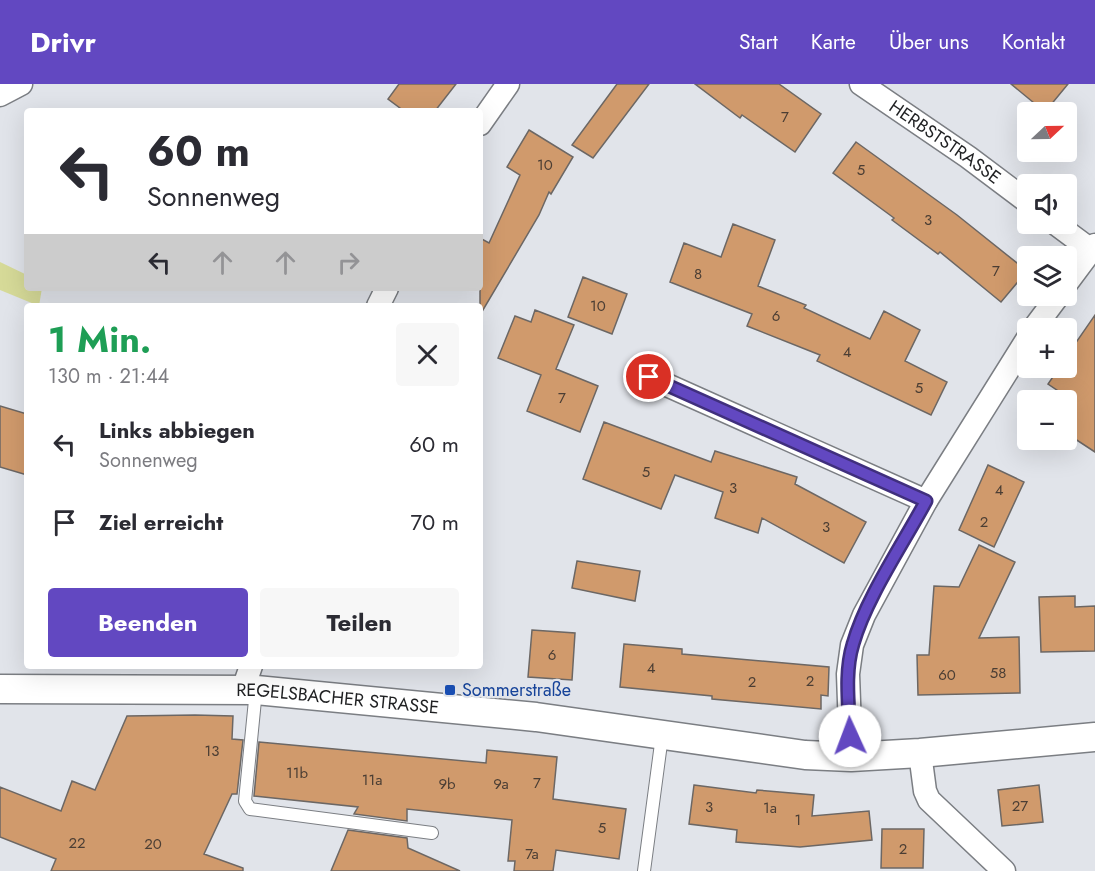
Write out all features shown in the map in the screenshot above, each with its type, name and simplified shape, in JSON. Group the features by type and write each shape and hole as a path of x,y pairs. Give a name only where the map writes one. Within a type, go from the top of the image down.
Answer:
{"street":[{"path":"0,95 21,84"},
{"path":"483,120 508,84"},
{"name":"HERBSTSTRASSE","path":"861,84 969,157 1017,194"},
{"path":"1071,234 1093,248 1077,269"},
{"path":"851,757 848,674 852,645 864,615 926,501 1017,356"},
{"path":"649,377 926,501"},
{"name":"REGELSBACHER STRASSE","path":"0,689 250,682 536,717 805,756 851,757 920,753 1095,737"},
{"path":"920,753 925,791 929,800 1004,871"}],"lane":[{"path":"250,682 245,801 250,809 432,833"},
{"path":"644,871 662,736"}],"green space":[{"path":"0,262 24,274 24,291 42,291 40,303 32,303 0,290"}],"building":[{"path":"399,84 456,84 437,108 400,108 388,99"},
{"path":"617,84 649,84 593,158 572,145"},
{"path":"695,84 779,84 821,114 795,152 742,115 740,118"},
{"path":"1011,84 1068,84 1053,102 1033,102"},
{"path":"529,130 573,157 551,194 549,192 539,215 483,310 483,303 480,303 480,291 483,291 483,240 489,243 520,175 507,167"},
{"path":"856,142 957,215 1017,263 1017,283 1001,302 940,252 938,254 833,173"},
{"path":"733,224 775,240 758,286 806,305 804,308 870,339 884,311 920,330 905,361 947,382 931,415 817,361 820,355 747,326 752,314 670,282 684,243 721,257"},
{"path":"583,277 627,294 612,334 568,317"},
{"path":"535,310 574,325 556,369 598,386 580,432 527,411 541,375 498,358 515,316 531,322"},
{"path":"1095,315 1095,452 1077,440 1077,390 1057,390 1048,384 1052,378 1077,378 1077,341"},
{"path":"0,406 24,413 24,474 0,467"},
{"path":"604,422 711,462 715,451 797,477 795,484 866,522 844,563 762,518 758,533 715,518 723,492 675,475 661,509 583,479"},
{"path":"988,465 1024,482 994,547 959,530"},
{"path":"979,545 1015,562 979,638 1019,637 1020,693 918,695 917,655 929,655 934,586 959,587"},
{"path":"577,561 640,571 635,601 572,588"},
{"path":"1075,596 1075,607 1095,606 1095,651 1041,652 1039,597"},
{"path":"532,630 575,633 572,680 528,677"},
{"path":"624,644 682,649 682,654 829,667 828,696 821,695 821,709 712,699 712,696 620,687"},
{"path":"127,716 233,716 232,739 243,740 237,794 232,794 204,854 243,868 243,871 51,871 56,859 0,837 0,787 61,811 72,781 95,790"},
{"path":"259,742 486,763 487,750 557,757 553,799 626,809 619,859 556,850 553,871 514,871 515,861 508,861 512,820 407,809 407,821 354,814 358,807 254,796"},
{"path":"694,785 756,793 757,790 814,795 812,816 869,811 872,840 800,847 736,842 737,830 689,824"},
{"path":"1039,785 1043,822 1002,826 998,790"},
{"path":"882,829 924,829 923,868 881,868"},
{"path":"348,830 407,838 408,848 460,871 331,871"}],"place":[{"name":"Sommerstraße","path":"450,690"}],"route":[{"path":"649,377 926,501 864,615 852,645 848,674 850,736"}]}
